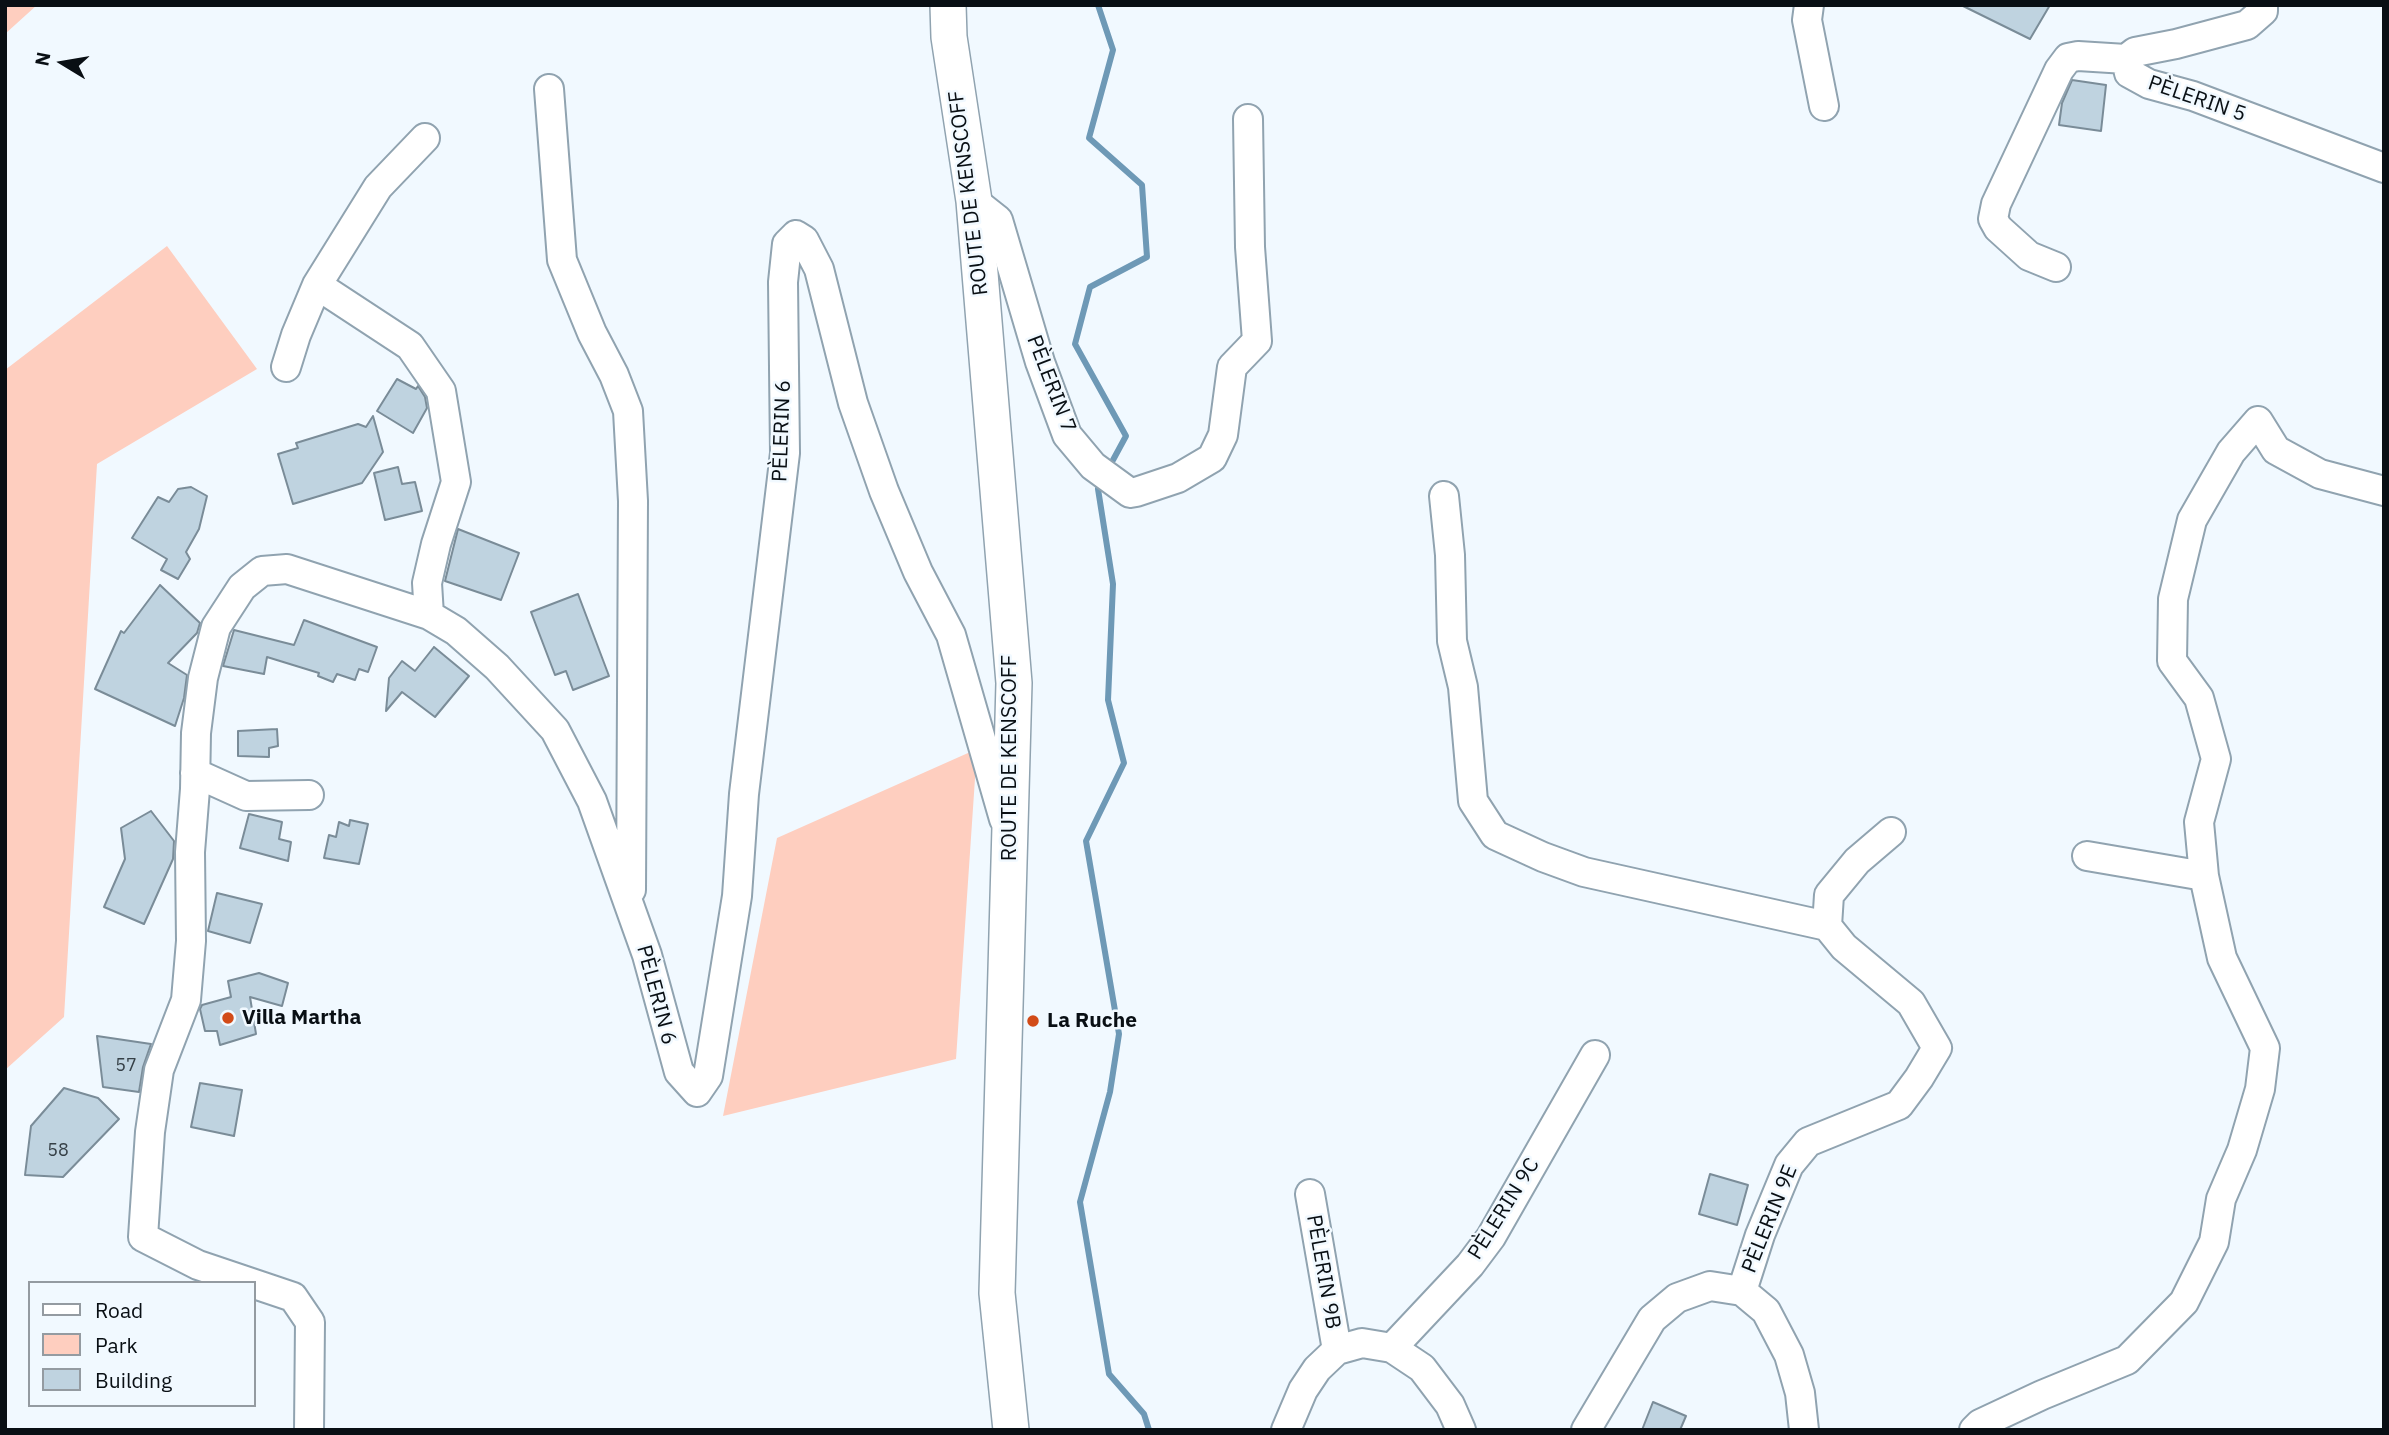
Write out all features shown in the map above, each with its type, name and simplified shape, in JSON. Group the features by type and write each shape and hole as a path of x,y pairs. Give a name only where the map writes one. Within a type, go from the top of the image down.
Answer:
{"main road":[{"name":"ROUTE DE KENSCOFF","path":"948,5 949,37 974,201 1014,683 997,1293 1011,1430"}],"street":[{"path":"1809,5 1807,20 1824,106"},
{"name":"PÈLERIN 5","path":"2263,5 2263,10 2247,25 2135,52 2126,59 2129,73 2149,84 2193,96 2384,168"},
{"path":"2056,267 2029,256 1998,228 1993,219 1996,204 2059,70 2068,58 2078,56 2126,59"},
{"path":"549,89 562,260 628,411 633,500 631,911"},
{"name":"PÈLERIN 7","path":"974,201 998,220 1040,362 1068,435 1093,466 1130,493 1136,492 1178,478 1212,458 1223,435 1232,367 1258,341 1250,247 1248,119"},
{"path":"286,367 317,285 378,187 425,138"},
{"name":"PÈLERIN 6","path":"246,1281 198,1265 144,1237 150,1132 159,1070 186,1000 191,941 190,852 196,733 203,678 216,627 242,587 262,571 287,569 429,615 456,631 497,667 555,730 592,801 647,955 679,1072 697,1092 708,1076 737,896 744,794 785,453 783,282 787,244 796,235 804,240 819,269 853,403 884,491 918,572 951,635 1010,838"},
{"path":"317,285 410,346 440,391 456,482 436,544 427,583 429,615"},
{"path":"1974,1430 1980,1424 2042,1395 2127,1360 2184,1301 2214,1242 2221,1199 2242,1150 2260,1089 2265,1048 2222,958 2204,876 2199,822 2216,759 2200,698 2172,661 2173,599 2192,520 2231,452 2259,421 2276,450 2320,474 2384,491"},
{"path":"1444,496 1451,555 1452,641 1463,687 1473,801 1496,835 1584,872 1827,926 1829,894 1857,861 1891,832"},
{"path":"195,773 246,796 309,795"},
{"path":"2087,856 2204,876"},
{"name":"PÈLERIN 9E","path":"1742,1291 1760,1235 1789,1165 1808,1142 1899,1105 1937,1048 1911,1003 1844,947 1827,926"},
{"name":"PÈLERIN 9C","path":"1392,1348 1471,1265 1491,1237 1595,1055"},
{"name":"PÈLERIN 9B","path":"1310,1194 1337,1350"},
{"name":"PÈLERIN 6","path":"256,1285 293,1297 310,1322 309,1430"},
{"path":"1586,1430 1652,1319 1677,1298 1710,1286 1742,1291 1766,1311 1789,1355 1800,1392 1804,1430"},
{"path":"1286,1430 1303,1390 1317,1369 1337,1350 1362,1343 1392,1348 1422,1368 1450,1405 1461,1430"}],"green space":[{"path":"5,5 37,5 5,34"},
{"path":"167,246 257,369 97,464 64,1017 5,1070 5,370"},
{"path":"977,749 956,1059 723,1116 777,838"}],"building":[{"path":"1961,5 2050,5 2030,39"},
{"path":"2072,80 2106,85 2101,131 2059,125 2062,103"},
{"path":"397,379 416,389 418,386 425,397 427,408 413,433 377,411"},
{"path":"373,416 383,452 362,483 293,504 278,454 298,448 296,443 358,424 366,427"},
{"path":"398,467 402,484 415,482 422,511 385,520 374,473"},
{"path":"191,487 207,496 199,529 186,552 190,559 178,579 161,570 167,559 132,538 158,497 169,502 178,489"},
{"path":"458,529 519,553 501,600 445,581"},
{"path":"160,585 200,623 197,633 168,663 187,675 184,698 175,726 95,689 121,631 124,633"},
{"path":"578,594 609,676 573,690 566,671 555,675 531,612"},
{"path":"304,620 377,647 368,672 359,669 355,680 337,674 333,682 318,676 319,673 267,657 264,674 223,666 234,630 294,645"},
{"path":"434,647 469,676 435,717 402,692 386,711 389,678 402,661 415,671"},
{"path":"277,729 278,746 269,748 269,757 238,756 238,731"},
{"path":"151,811 174,841 173,859 144,924 104,907 125,859 121,828"},
{"path":"249,814 282,822 279,839 291,842 288,861 240,848"},
{"path":"350,820 368,824 359,864 324,858 329,835 336,837 339,822 349,826"},
{"path":"217,893 262,904 250,943 208,931"},
{"name":"Villa Martha","path":"259,973 288,983 282,1006 250,997 256,1034 220,1045 217,1031 205,1031 200,1009 202,1005 231,997 228,981"},
{"path":"97,1036 151,1044 143,1067 139,1092 103,1087"},
{"path":"200,1083 242,1090 234,1136 191,1127"},
{"path":"64,1088 98,1098 119,1119 63,1177 25,1175 31,1126"},
{"path":"1710,1174 1748,1185 1737,1225 1699,1214"},
{"path":"1653,1402 1686,1416 1680,1430 1642,1430"}],"waterway":[{"path":"1098,5 1113,50 1089,138 1142,185 1147,257 1090,287 1075,344 1126,436 1113,460"},
{"path":"1098,489 1113,584 1108,700 1124,763 1086,841 1119,1034 1110,1092 1080,1202 1109,1374 1144,1414 1149,1430"}],"place":[{"name":"Villa Martha","path":"228,1018"},
{"name":"La Ruche","path":"1033,1021"}]}
